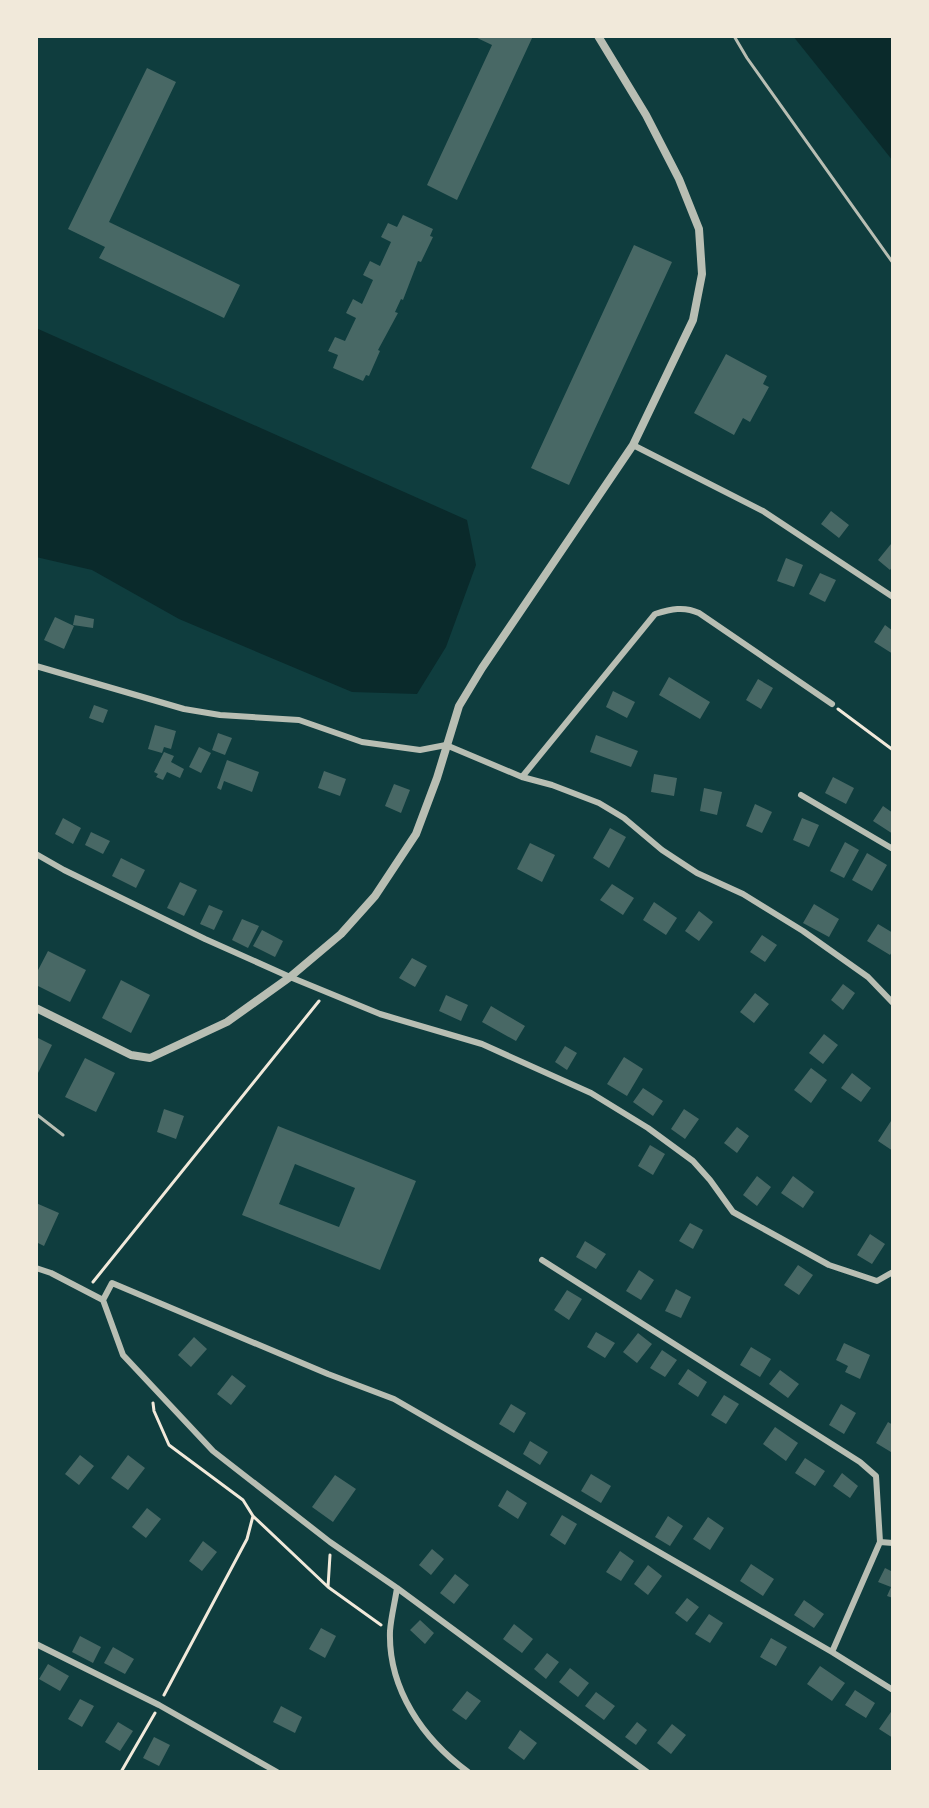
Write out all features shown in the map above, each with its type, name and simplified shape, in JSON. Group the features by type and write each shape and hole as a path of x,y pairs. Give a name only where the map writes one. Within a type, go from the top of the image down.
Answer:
{"street":[{"path":"36,1008 110,1047 150,1058 227,1022 290,977 341,934 375,896 416,834 459,706 633,445 693,320 702,274 699,229 653,127 598,36"},
{"path":"633,445 763,511 893,597"},
{"path":"522,777 655,614 673,609 690,609 699,613 832,704"},
{"path":"36,666 184,709 220,715 299,720 362,742 420,750 446,745 522,777 599,803 697,873 743,894 803,931 868,977 893,1003"},
{"path":"801,795 893,849"},
{"path":"36,854 191,933 290,977 380,1014 482,1044 591,1093 648,1128 693,1161 733,1212 829,1265 877,1281 893,1272"},
{"path":"542,1260 860,1462 876,1476 880,1542 832,1652"},
{"path":"36,1268 103,1300 123,1355 213,1451 330,1542 647,1772"},
{"path":"103,1300 112,1283 394,1399 893,1690"},
{"path":"880,1542 893,1543"},
{"path":"397,1588 390,1632 395,1674 418,1724 468,1772"},
{"path":"36,1644 159,1705 277,1772"}],"lane":[{"path":"734,36 893,263"},
{"path":"36,1114 63,1135"}],"path":[{"path":"832,704 893,750"},
{"path":"86,1291 326,992"},
{"path":"152,1386 154,1411 169,1445 243,1500 253,1516 328,1587 390,1632"},
{"path":"121,1772 247,1539 253,1516"},
{"path":"328,1587 330,1542"}],"water":[{"path":"793,36 893,36 893,161"},
{"path":"36,328 467,520 476,565 446,647 417,694 352,692 179,619 92,570 36,557"}],"building":[{"path":"473,36 533,36 457,200 427,185 492,45"},
{"path":"147,68 176,82 109,222 240,285 224,318 99,258 105,247 68,229"},
{"path":"403,215 433,229 430,236 433,237 421,262 418,261 369,376 366,375 363,381 333,368 338,355 328,351 335,337 345,341 356,318 346,313 353,299 362,304 373,280 363,275 370,261 380,266 391,242 381,237 388,223 397,227"},
{"path":"634,245 672,262 569,485 531,468"},
{"path":"726,354 767,376 763,384 769,387 750,422 743,418 734,435 694,413"},
{"path":"831,511 849,525 839,538 821,524"},
{"path":"891,544 893,566 890,570 878,560"},
{"path":"786,558 803,565 794,587 777,581"},
{"path":"820,573 836,580 825,602 809,594"},
{"path":"75,615 94,619 93,628 73,625"},
{"path":"55,617 74,626 64,649 44,640"},
{"path":"885,625 893,631 893,654 874,642"},
{"path":"669,677 710,702 700,719 659,695"},
{"path":"758,679 773,688 761,709 746,700"},
{"path":"613,691 635,702 627,718 606,707"},
{"path":"94,705 108,710 103,723 89,718"},
{"path":"155,725 176,731 171,749 164,747 162,753 148,749"},
{"path":"218,733 232,738 225,755 212,750"},
{"path":"596,735 638,751 631,767 590,752"},
{"path":"199,747 211,753 201,773 189,767"},
{"path":"164,752 174,756 171,762 184,769 180,778 167,772 163,780 156,777 158,774 154,772"},
{"path":"227,760 259,772 252,792 224,781 221,790 217,788"},
{"path":"324,771 346,779 340,796 318,788"},
{"path":"654,774 677,778 674,796 651,792"},
{"path":"833,777 854,788 846,804 825,793"},
{"path":"394,784 410,790 401,813 385,806"},
{"path":"704,788 722,792 717,815 700,811"},
{"path":"755,804 772,812 762,833 746,826"},
{"path":"883,806 893,813 893,834 873,821"},
{"path":"63,818 81,828 73,844 55,834"},
{"path":"802,818 819,825 809,847 793,840"},
{"path":"610,828 626,837 609,868 593,858"},
{"path":"91,832 110,841 103,854 85,845"},
{"path":"845,842 859,850 844,878 830,871"},
{"path":"530,843 555,855 542,882 517,869"},
{"path":"867,853 887,865 872,891 852,880"},
{"path":"121,858 145,870 136,888 112,876"},
{"path":"180,882 197,890 184,916 167,908"},
{"path":"612,884 634,898 623,915 600,900"},
{"path":"654,902 677,918 666,935 643,920"},
{"path":"814,904 839,919 829,937 803,923"},
{"path":"209,905 223,911 214,930 200,924"},
{"path":"699,911 713,922 699,941 685,931"},
{"path":"242,919 259,926 248,948 232,940"},
{"path":"878,924 893,933 890,955 867,941"},
{"path":"262,930 283,941 275,957 253,946"},
{"path":"762,935 777,945 765,962 750,952"},
{"path":"48,951 86,970 70,1002 36,985 36,974"},
{"path":"412,958 427,966 415,987 399,978"},
{"path":"121,980 150,995 131,1033 102,1018"},
{"path":"843,984 855,993 843,1010 831,1000"},
{"path":"755,993 769,1004 754,1023 740,1012"},
{"path":"446,995 468,1005 461,1021 439,1011"},
{"path":"491,1006 525,1026 516,1041 482,1022"},
{"path":"824,1034 838,1045 823,1064 809,1053"},
{"path":"36,1037 52,1045 36,1077"},
{"path":"565,1046 577,1053 567,1070 555,1062"},
{"path":"624,1057 643,1069 627,1096 607,1084"},
{"path":"85,1058 115,1073 96,1112 65,1097"},
{"path":"811,1068 827,1080 811,1103 794,1090"},
{"path":"852,1073 871,1088 861,1102 841,1088"},
{"path":"643,1088 663,1101 653,1116 633,1102"},
{"path":"164,1109 184,1116 176,1139 157,1132"},
{"path":"684,1109 699,1119 685,1139 671,1129"},
{"path":"893,1122 893,1151 878,1141"},
{"path":"278,1126 416,1181 380,1270 242,1215","holes":["295,1164 355,1188 339,1227 279,1204"]},
{"path":"737,1127 749,1136 737,1153 724,1143"},
{"path":"650,1145 665,1154 653,1175 638,1166"},
{"path":"757,1176 771,1187 757,1206 743,1195"},
{"path":"793,1176 814,1192 803,1208 781,1193"},
{"path":"36,1203 59,1213 44,1246 36,1242"},
{"path":"690,1223 703,1230 693,1249 679,1241"},
{"path":"870,1234 885,1244 872,1264 857,1255"},
{"path":"585,1241 606,1254 596,1269 576,1257"},
{"path":"798,1265 813,1275 799,1295 784,1285"},
{"path":"639,1270 654,1280 641,1300 626,1291"},
{"path":"676,1289 691,1297 681,1318 665,1311"},
{"path":"567,1290 582,1299 569,1320 554,1310"},
{"path":"596,1332 615,1343 605,1358 587,1347"},
{"path":"638,1333 652,1344 637,1363 623,1352"},
{"path":"194,1337 207,1349 191,1367 178,1355"},
{"path":"844,1343 870,1355 860,1379 845,1372 848,1366 836,1360"},
{"path":"751,1347 771,1359 760,1377 740,1365"},
{"path":"662,1350 677,1360 665,1377 650,1368"},
{"path":"688,1369 707,1382 698,1397 678,1384"},
{"path":"780,1370 799,1384 788,1398 769,1384"},
{"path":"232,1375 246,1386 231,1405 217,1394"},
{"path":"724,1395 739,1404 726,1424 711,1415"},
{"path":"511,1404 526,1413 514,1433 499,1424"},
{"path":"841,1404 856,1413 844,1434 829,1425"},
{"path":"888,1422 893,1425 891,1452 876,1443"},
{"path":"775,1427 798,1443 786,1461 763,1444"},
{"path":"530,1441 548,1452 540,1465 523,1454"},
{"path":"80,1455 94,1466 79,1485 65,1474"},
{"path":"128,1455 145,1468 128,1490 111,1478"},
{"path":"805,1458 825,1471 815,1486 795,1473"},
{"path":"842,1473 858,1486 850,1498 833,1486"},
{"path":"591,1474 611,1486 601,1503 581,1491"},
{"path":"335,1475 356,1489 333,1522 312,1507"},
{"path":"507,1490 527,1503 518,1519 498,1506"},
{"path":"147,1508 161,1519 146,1538 132,1527"},
{"path":"562,1515 577,1524 565,1545 550,1535"},
{"path":"668,1516 683,1526 670,1546 655,1537"},
{"path":"708,1517 724,1528 710,1550 693,1539"},
{"path":"203,1541 217,1552 202,1571 189,1561"},
{"path":"432,1549 444,1559 431,1575 419,1565"},
{"path":"620,1551 634,1561 621,1581 606,1572"},
{"path":"751,1564 774,1579 763,1596 740,1581"},
{"path":"648,1565 662,1576 648,1595 634,1584"},
{"path":"885,1568 893,1572 893,1598 887,1596 891,1587 878,1582"},
{"path":"455,1574 469,1585 454,1604 440,1593"},
{"path":"687,1598 699,1607 687,1622 675,1613"},
{"path":"804,1600 824,1614 814,1628 794,1615"},
{"path":"709,1614 723,1623 710,1643 695,1634"},
{"path":"420,1620 434,1633 425,1644 410,1630"},
{"path":"514,1624 533,1639 522,1653 503,1639"},
{"path":"321,1628 336,1636 325,1658 309,1649"},
{"path":"80,1636 101,1647 93,1663 72,1652"},
{"path":"771,1638 787,1647 776,1666 760,1657"},
{"path":"113,1647 134,1659 125,1674 104,1663"},
{"path":"547,1653 559,1662 546,1679 534,1669"},
{"path":"48,1664 69,1676 60,1691 39,1679"},
{"path":"820,1666 845,1683 832,1701 807,1684"},
{"path":"570,1668 589,1683 578,1697 559,1682"},
{"path":"855,1690 875,1703 866,1718 845,1705"},
{"path":"467,1691 481,1701 466,1720 452,1710"},
{"path":"596,1692 615,1706 604,1720 585,1706"},
{"path":"80,1699 94,1706 82,1727 68,1719"},
{"path":"281,1706 302,1717 295,1733 273,1722"},
{"path":"893,1709 893,1738 879,1729"},
{"path":"118,1722 133,1731 120,1751 105,1742"},
{"path":"637,1722 647,1730 636,1745 625,1737"},
{"path":"672,1724 686,1735 671,1754 657,1743"},
{"path":"520,1730 537,1743 524,1760 508,1748"},
{"path":"154,1737 170,1745 159,1766 143,1758"}]}
